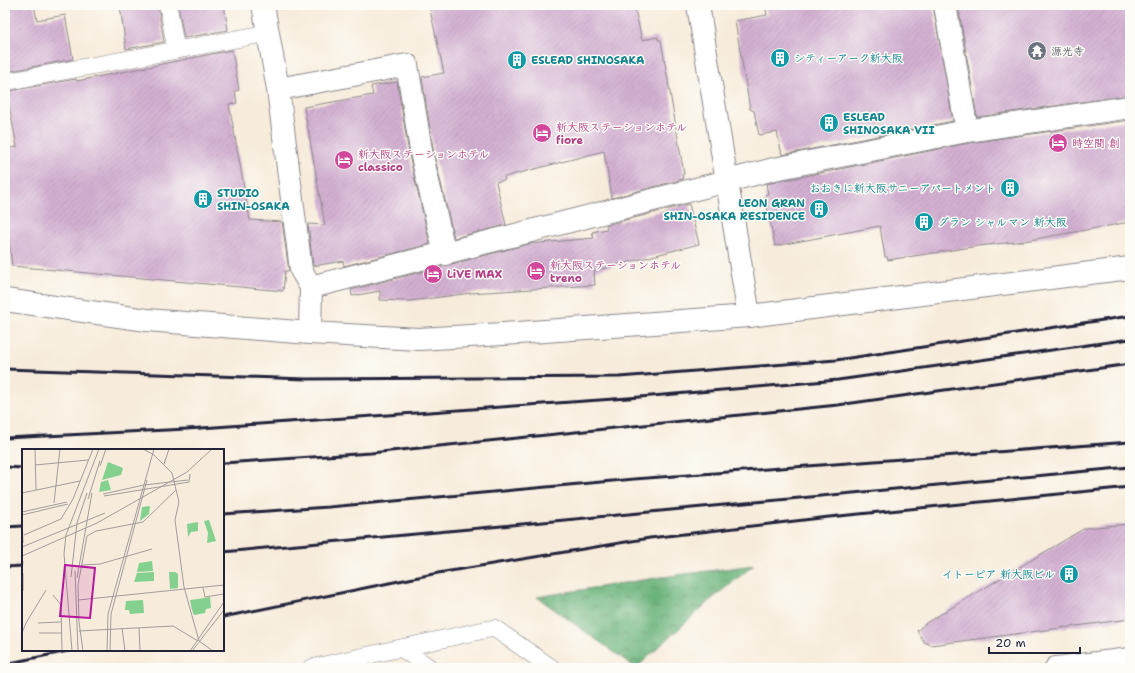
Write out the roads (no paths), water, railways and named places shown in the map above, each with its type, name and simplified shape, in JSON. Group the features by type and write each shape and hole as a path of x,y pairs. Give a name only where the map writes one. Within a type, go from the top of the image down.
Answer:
{"street":[{"path":"263,5 278,89 301,270 311,287 310,333"},
{"path":"698,5 749,316"},
{"path":"945,5 967,131"},
{"path":"278,89 407,65 422,156 445,254"},
{"path":"311,287 774,169 967,131 1130,107"},
{"path":"5,300 147,320 310,333 419,339 518,334 749,316 1130,268"},
{"path":"1056,668 1130,659"}],"lane":[{"path":"168,5 176,50"},
{"path":"5,82 268,33"},
{"path":"312,668 494,628 552,668"},
{"path":"401,648 430,668"}],"railway":[{"path":"5,369 306,379 619,377 836,360 1130,316"},
{"path":"5,438 187,429 628,398 838,380 1130,339"},
{"path":"224,463 371,453 838,405 1130,364"},
{"path":"224,514 329,507 634,479 1130,442"},
{"path":"5,467 22,468"},
{"path":"224,552 1130,467"},
{"path":"224,617 438,573 650,538 829,517 1130,487"},
{"path":"5,527 22,526"},
{"path":"5,567 22,566"},
{"path":"5,664 68,651"}],"place":[{"name":"源光寺","path":"1037,51"},
{"name":"シティーアーク新大阪","path":"780,58"},
{"name":"ESLEAD SHINOSAKA","path":"517,60"},
{"name":"ESLEAD SHINOSAKA VII","path":"829,123"},
{"name":"新大阪ステーションホテル fiore","path":"542,133"},
{"name":"時空間 創","path":"1058,143"},
{"name":"新大阪ステーションホテル classico","path":"344,160"},
{"name":"おおきに新大阪サニーアパートメント","path":"1010,188"},
{"name":"STUDIO SHIN-OSAKA","path":"203,199"},
{"name":"LEON GRAN SHIN-OSAKA RESIDENCE","path":"819,209"},
{"name":"グラン シャルマン 新大阪","path":"924,222"},
{"name":"新大阪ステーションホテル treno","path":"536,271"},
{"name":"LiVE MAX","path":"433,274"},
{"name":"イトーピア 新大阪ビル","path":"1069,574"}]}
